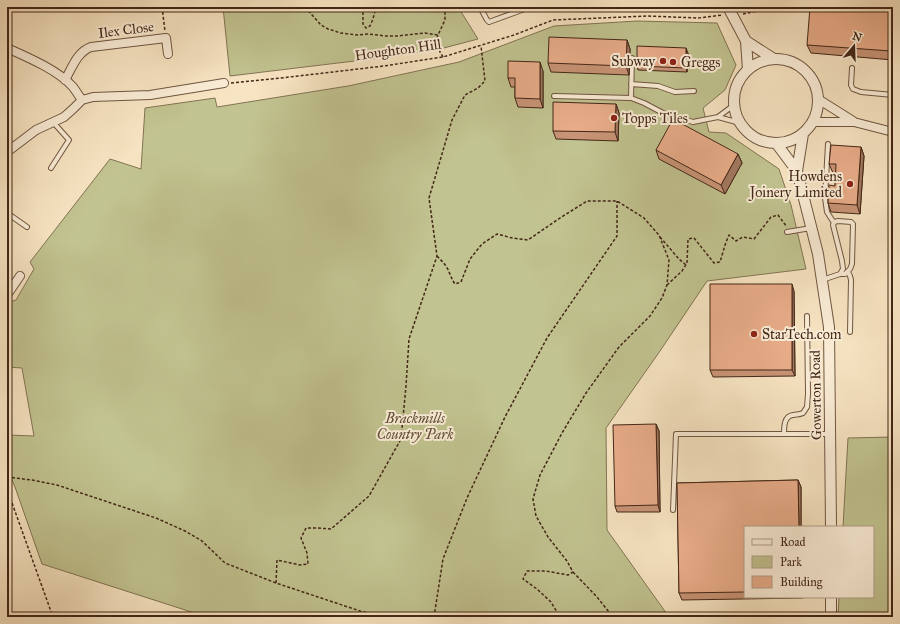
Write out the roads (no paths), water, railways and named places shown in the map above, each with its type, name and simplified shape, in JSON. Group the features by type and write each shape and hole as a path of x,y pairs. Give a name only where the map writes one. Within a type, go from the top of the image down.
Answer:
{"street":[{"path":"728,7 746,41 748,70"},
{"name":"Ilex Close","path":"65,80 81,52 87,48 166,38 168,54"},
{"path":"746,41 774,59"},
{"path":"7,48 46,67 65,80 72,86 82,100"},
{"path":"774,59 787,61 799,66 809,75 815,86 818,99 817,111 812,122 803,134 790,141 776,143 762,141 750,134 740,123 736,115 734,105 735,92 739,80 748,70 760,62 774,59"},
{"path":"7,152 36,130 64,117 82,100 150,95 224,84"},
{"path":"818,99 854,122"},
{"path":"812,122 854,122 893,132"},
{"name":"Gowerton Road","path":"803,134 798,171 818,254 829,327 831,526"},
{"name":"Gowerton Road","path":"776,143 798,171"},
{"path":"7,295 20,276"},
{"path":"831,598 831,617"}],"lane":[{"path":"480,7 489,22 522,10 523,7"},
{"path":"630,98 632,58"},
{"path":"852,68 851,85 853,89 861,92 893,95"},
{"path":"631,84 658,86 675,92 694,91"},
{"path":"554,96 630,98 644,103 663,113 693,122 718,117 734,105"},
{"path":"718,117 740,123"},
{"path":"51,168 69,140 53,122"},
{"path":"828,144 826,198 827,212 834,223 833,225 842,261 843,269 840,274"},
{"path":"7,213 27,228"},
{"path":"822,280 840,274 845,274 848,272 852,264 853,224 851,222 838,221 834,223"},
{"path":"788,232 812,228"},
{"path":"848,272 851,280 850,332"},
{"path":"784,434 784,425 788,417 790,415 803,413 807,407 807,316"},
{"path":"673,510 676,434 830,434"}],"place":[{"name":"Subway","path":"663,61"},
{"name":"Greggs","path":"673,62"},
{"name":"Topps Tiles","path":"614,118"},
{"name":"Howdens Joinery Limited","path":"850,184"},
{"name":"StarTech.com","path":"754,334"}],"park label":[{"name":"Brackmills Country Park","path":"415,426"}]}
